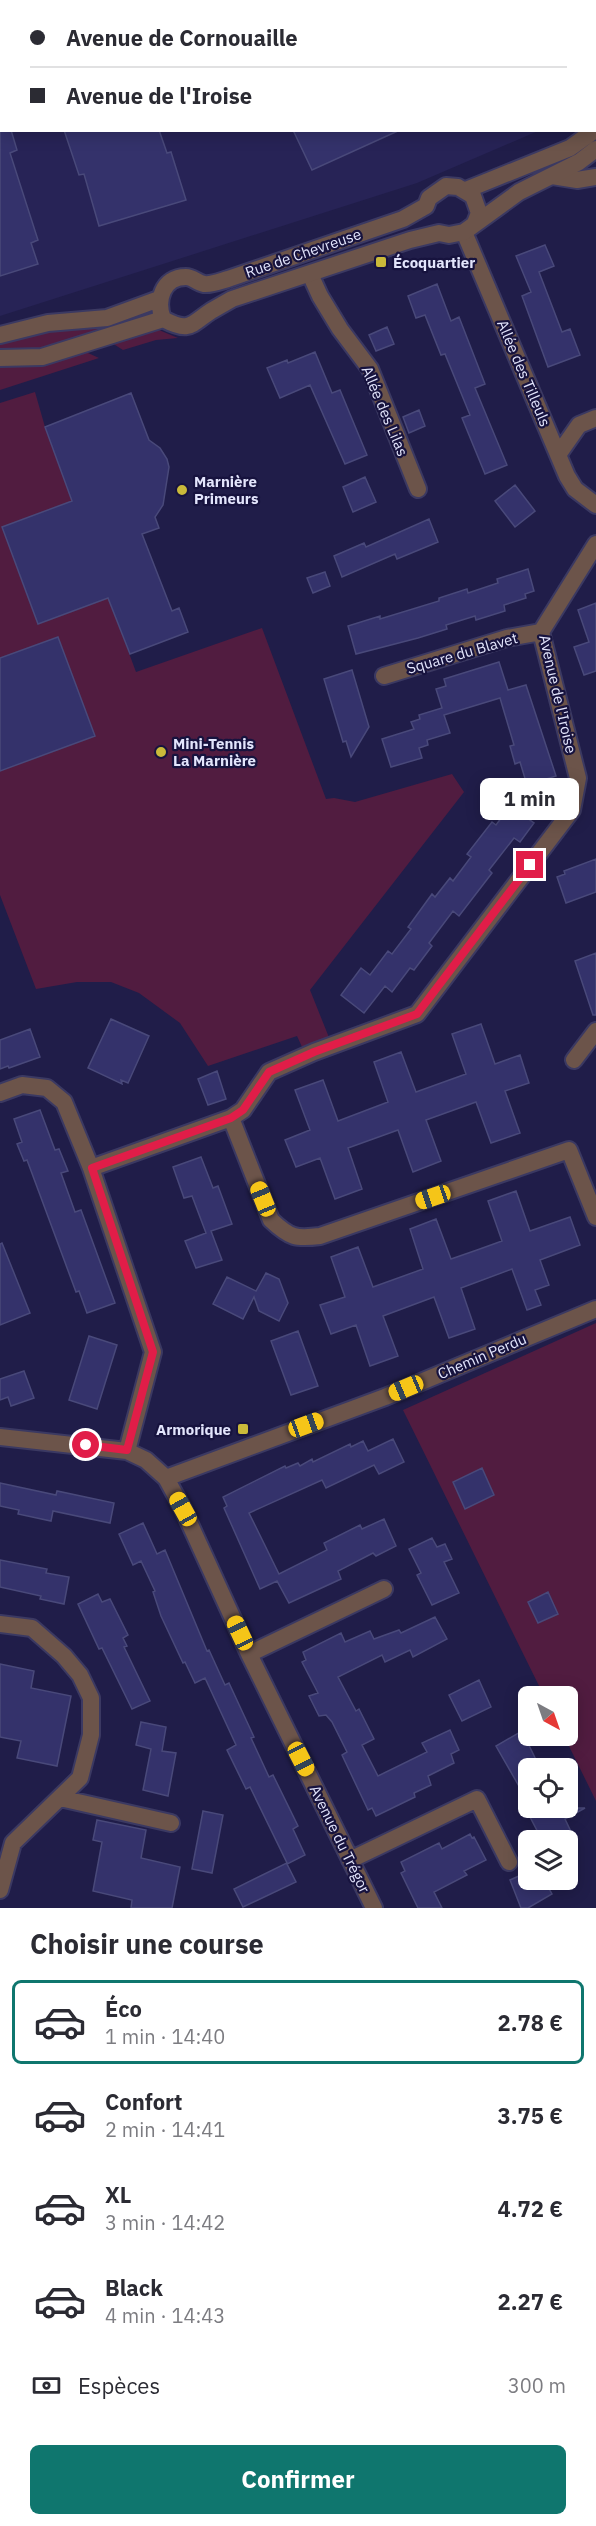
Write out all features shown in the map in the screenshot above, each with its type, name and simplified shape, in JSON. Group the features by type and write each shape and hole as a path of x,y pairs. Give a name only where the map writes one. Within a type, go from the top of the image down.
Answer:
{"street":[{"name":"Rue de Chevreuse","path":"0,335 48,323 107,318 159,299 162,291 178,278 189,277 203,284 228,279 403,219 426,206 429,198 446,186 466,190 570,148 592,132"},
{"path":"470,228 519,192 579,162 596,149"},
{"path":"552,176 577,180 596,177"},
{"path":"466,190 478,204 478,213 470,228"},
{"path":"426,206 430,223 439,233"},
{"name":"Rue de Chevreuse","path":"0,358 42,357 163,319 176,326 189,326 232,299 410,240 439,233 449,235 470,228"},
{"name":"Allée des Tilleuls","path":"470,228 558,455 575,489 596,505"},
{"name":"Allée des Lilas","path":"310,274 340,329 370,369 418,489"},
{"path":"203,284 210,300 209,312"},
{"path":"159,299 163,319"},
{"path":"558,455 579,425 596,418"},
{"name":"Avenue de l'Iroise","path":"92,1168 231,1118 243,1110 269,1072 314,1052 417,1014 572,810 578,778 541,632 596,544"},
{"name":"Square du Blavet","path":"384,676 507,638 541,632"},
{"path":"574,1060 596,1031"},
{"path":"0,1093 22,1085 47,1088 64,1102 92,1168 153,1352 127,1450 0,1437"},
{"path":"231,1118 271,1220 283,1231 298,1239 320,1236 569,1150 596,1217"},
{"name":"Chemin Perdu","path":"165,1478 385,1397 596,1309"},
{"name":"Avenue du Trégor","path":"127,1450 146,1460 165,1478 183,1509 249,1654 373,1908"},
{"path":"249,1654 384,1590"},
{"path":"0,1624 32,1628 64,1656 80,1676 91,1698 91,1735 80,1778 13,1843 0,1890"},
{"path":"60,1798 171,1823"},
{"path":"350,1860 477,1799 509,1862"}],"shaded area":[{"path":"0,132 536,132 417,183 0,316"},
{"path":"153,307 155,316 47,348 0,348 0,343 33,334 102,326"},
{"path":"159,330 178,338 156,340 123,350 112,343 148,331"},
{"path":"88,353 99,358 0,390 0,366"},
{"path":"35,392 45,427 136,672 262,628 326,799 334,798 355,802 452,774 464,792 310,990 330,1040 303,1049 297,1036 208,1066 180,1023 139,993 111,982 77,982 36,989 0,895 0,403"},
{"path":"596,1323 596,1801 578,1764 578,1758 575,1758 569,1746 578,1746 578,1686 539,1686 403,1410"}],"building":[{"path":"0,132 12,132 17,150 10,153 38,240 31,243 38,264 0,276"},
{"path":"65,132 160,132 167,153 171,152 186,200 99,226 84,174 79,175"},
{"path":"294,132 396,132 312,170"},
{"path":"545,245 554,266 539,272 562,332 570,329 580,355 548,367 522,296 531,292 516,256"},
{"path":"437,284 451,321 459,317 485,384 475,388 507,465 485,474 462,418 470,415 445,354 441,355 425,315 416,318 408,296"},
{"path":"387,327 394,344 376,351 369,335"},
{"path":"315,352 332,393 340,390 367,455 345,464 310,385 280,398 267,368 287,360 288,363"},
{"path":"131,393 149,440 160,448 169,467 163,505 155,517 159,528 142,534 172,611 179,608 188,632 130,654 108,598 38,624 2,527 72,501 45,427"},
{"path":"419,410 425,426 409,433 403,417"},
{"path":"365,477 376,502 353,512 343,487"},
{"path":"515,485 535,511 515,527 495,501"},
{"path":"429,519 438,542 397,559 395,554 342,577 334,556 364,543 366,547"},
{"path":"528,569 534,591 525,594 526,598 504,605 505,611 476,620 475,616 446,625 447,629 356,654 348,626 439,601 439,598 467,589 468,593 498,583 497,579"},
{"path":"325,572 330,586 313,593 307,578"},
{"path":"596,603 596,671 584,675 574,647 589,642 578,610"},
{"path":"58,637 95,736 0,771 0,658"},
{"path":"499,662 508,690 526,685 556,776 527,785 520,762 515,764 510,746 514,745 500,698 444,715 450,733 427,740 428,745 419,748 422,758 391,767 382,739 414,729 411,722 420,719 419,715 442,708 436,689 446,686 444,679"},
{"path":"352,670 369,727 351,757 346,741 343,742 324,679"},
{"path":"510,806 534,823 520,842 514,838 489,870 492,873 459,916 453,911 429,943 432,946 414,970 410,968 392,992 385,986 364,1013 341,995 361,968 370,975 388,951 392,954 411,929 408,927 432,894 435,897 450,878 453,881 471,857 467,854 492,822 496,825"},
{"path":"596,859 596,892 566,903 557,877 565,874 564,871"},
{"path":"596,953 596,1015 593,1015 575,961"},
{"path":"111,1019 149,1036 128,1083 121,1080 122,1084 88,1068"},
{"path":"481,1024 495,1064 520,1055 529,1083 505,1091 520,1133 491,1143 476,1102 426,1120 441,1161 413,1172 398,1130 348,1148 362,1189 335,1199 320,1158 296,1167 285,1140 310,1130 295,1090 323,1080 338,1121 388,1102 374,1062 401,1052 416,1092 466,1074 452,1034"},
{"path":"30,1029 40,1057 0,1069 0,1040"},
{"path":"217,1071 226,1099 208,1105 198,1079"},
{"path":"40,1110 55,1150 59,1149 68,1171 61,1173 75,1212 81,1210 115,1303 87,1313 79,1291 76,1292 27,1160 24,1161 17,1144 22,1142 14,1119"},
{"path":"201,1157 213,1188 218,1186 232,1224 211,1231 222,1260 196,1268 185,1241 206,1233 192,1196 184,1198 173,1167"},
{"path":"516,1191 530,1231 570,1217 580,1245 540,1260 549,1285 535,1290 541,1305 527,1310 512,1269 461,1288 475,1329 449,1338 434,1297 383,1316 398,1356 370,1366 356,1325 331,1334 320,1305 345,1297 331,1257 358,1247 373,1287 423,1269 410,1229 436,1219 451,1259 477,1250 502,1241 488,1201"},
{"path":"2,1243 30,1313 0,1325 0,1244"},
{"path":"266,1273 279,1279 288,1303 279,1321 259,1311 254,1297 243,1319 213,1304 227,1277 256,1291"},
{"path":"298,1331 318,1386 291,1395 271,1341"},
{"path":"89,1336 117,1345 97,1409 69,1400"},
{"path":"24,1371 34,1398 11,1406 8,1397 0,1400 0,1379"},
{"path":"393,1439 404,1462 379,1474 374,1465 326,1488 322,1480 249,1513 279,1574 327,1550 324,1543 360,1525 362,1529 384,1519 396,1546 376,1556 373,1553 338,1571 341,1579 289,1603 277,1581 260,1589 224,1508 227,1506 223,1497 285,1466 286,1468 298,1463 300,1466 312,1459 313,1462 350,1444 351,1447 363,1441 368,1451"},
{"path":"482,1468 494,1495 465,1509 453,1482"},
{"path":"0,1483 56,1495 57,1491 114,1503 110,1523 53,1511 51,1521 18,1514 19,1510 0,1506"},
{"path":"143,1523 157,1554 165,1550 207,1651 209,1650 225,1685 229,1683 254,1737 251,1738 269,1777 273,1775 298,1826 293,1829 305,1855 287,1864 296,1882 243,1907 234,1889 287,1863 250,1787 246,1789 227,1750 236,1745 205,1678 195,1683 185,1662 183,1663 161,1616 153,1592 155,1591 141,1561 133,1565 119,1534"},
{"path":"432,1538 437,1547 445,1544 452,1559 444,1562 459,1593 432,1605 417,1575 421,1573 409,1549"},
{"path":"0,1560 47,1569 46,1573 69,1577 64,1604 40,1599 41,1596 0,1587"},
{"path":"548,1592 558,1614 538,1623 528,1602"},
{"path":"98,1594 102,1602 110,1599 128,1635 123,1638 127,1646 124,1647 150,1701 132,1709 102,1648 99,1649 78,1604"},
{"path":"435,1617 447,1639 413,1657 410,1650 385,1662 382,1655 338,1677 356,1711 359,1709 374,1739 362,1745 378,1776 427,1752 422,1743 450,1730 459,1750 451,1754 454,1763 428,1776 431,1785 414,1793 415,1797 376,1816 372,1808 368,1810 342,1755 347,1752 332,1722 326,1715 319,1716 309,1696 318,1693 302,1662 306,1660 303,1652 341,1633 345,1642 370,1631 374,1639 399,1630 401,1633"},
{"path":"0,1664 34,1671 31,1688 71,1696 57,1766 17,1758 21,1741 0,1737"},
{"path":"479,1680 491,1707 462,1721 449,1695"},
{"path":"141,1722 166,1727 162,1751 176,1753 168,1796 143,1790 151,1749 136,1745"},
{"path":"518,1733 518,1746 529,1746 535,1758 518,1758 518,1784 496,1746"},
{"path":"203,1811 223,1815 212,1873 192,1869"},
{"path":"531,1818 567,1818 565,1819 570,1830 537,1830"},
{"path":"97,1820 146,1830 141,1858 180,1867 172,1908 131,1908 132,1900 93,1891 102,1842 93,1840"},
{"path":"470,1834 472,1838 474,1837 486,1860 464,1871 467,1875 434,1892 442,1908 418,1908 401,1873 405,1871 401,1862 439,1843 442,1849"},
{"path":"518,1876 518,1890 550,1890 552,1894 528,1908 521,1908 510,1880"}],"place":[{"name":"Écoquartier","path":"381,262"},
{"name":"Marnière Primeurs","path":"182,490"},
{"name":"Mini-Tennis La Marnière","path":"161,752"},
{"name":"Armorique","path":"243,1429"}],"route":[{"path":"86,1445 127,1450 153,1352 92,1168 231,1118 243,1110 269,1072 314,1052 417,1014 530,865"}]}
